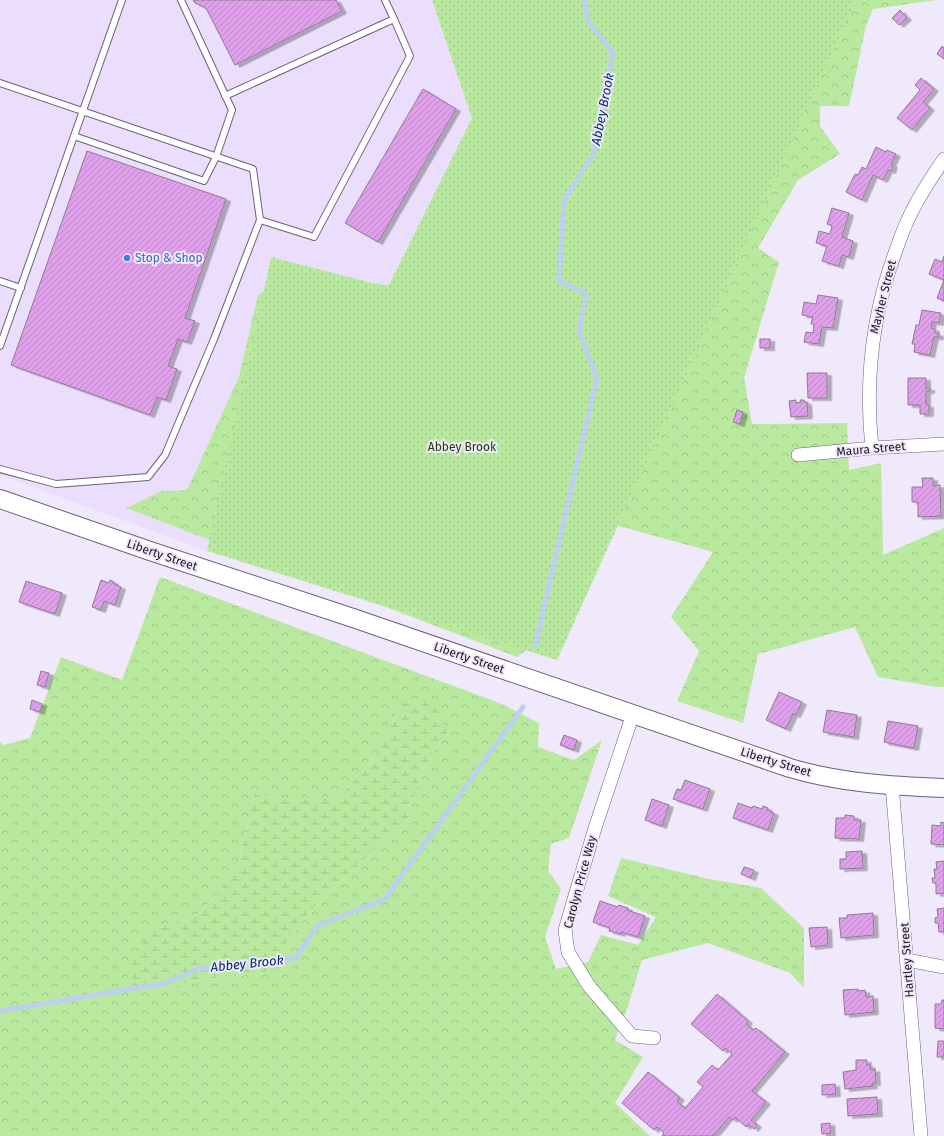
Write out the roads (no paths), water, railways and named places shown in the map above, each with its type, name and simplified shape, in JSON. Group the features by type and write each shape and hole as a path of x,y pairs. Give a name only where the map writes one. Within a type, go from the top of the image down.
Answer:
{"main road":[{"name":"Liberty Street","path":"0,499 806,773 834,779 892,785 944,788"}],"street":[{"name":"Mayher Street","path":"872,448 869,415 869,379 872,343 878,308 888,272 901,236 917,201 944,159"},
{"name":"Maura Street","path":"798,455 872,448 944,444"},
{"name":"Carolyn Price Way","path":"633,714 595,828 565,930 568,952 589,986 632,1036 654,1038"},
{"name":"Hartley Street","path":"892,785 921,1136"},
{"path":"907,960 944,967"}],"lane":[{"path":"0,346 2,332 20,288 122,0"},
{"path":"74,136 204,181 216,157 232,110 181,0"},
{"path":"260,220 314,237 410,56 385,0"},
{"path":"225,96 394,19"},
{"path":"0,83 253,169 260,220 214,340 165,455 148,477 56,484 0,469"},
{"path":"0,280 20,288"}],"waterway":[{"name":"Abbey Brook","path":"535,646 597,378 579,331 586,293 559,281 564,200 593,155 613,53 588,21 584,0"},
{"name":"Abbey Brook","path":"0,1011 166,983 197,969 296,958 317,926 385,899 523,707"}],"place":[{"name":"Stop & Shop","path":"127,258"}]}
